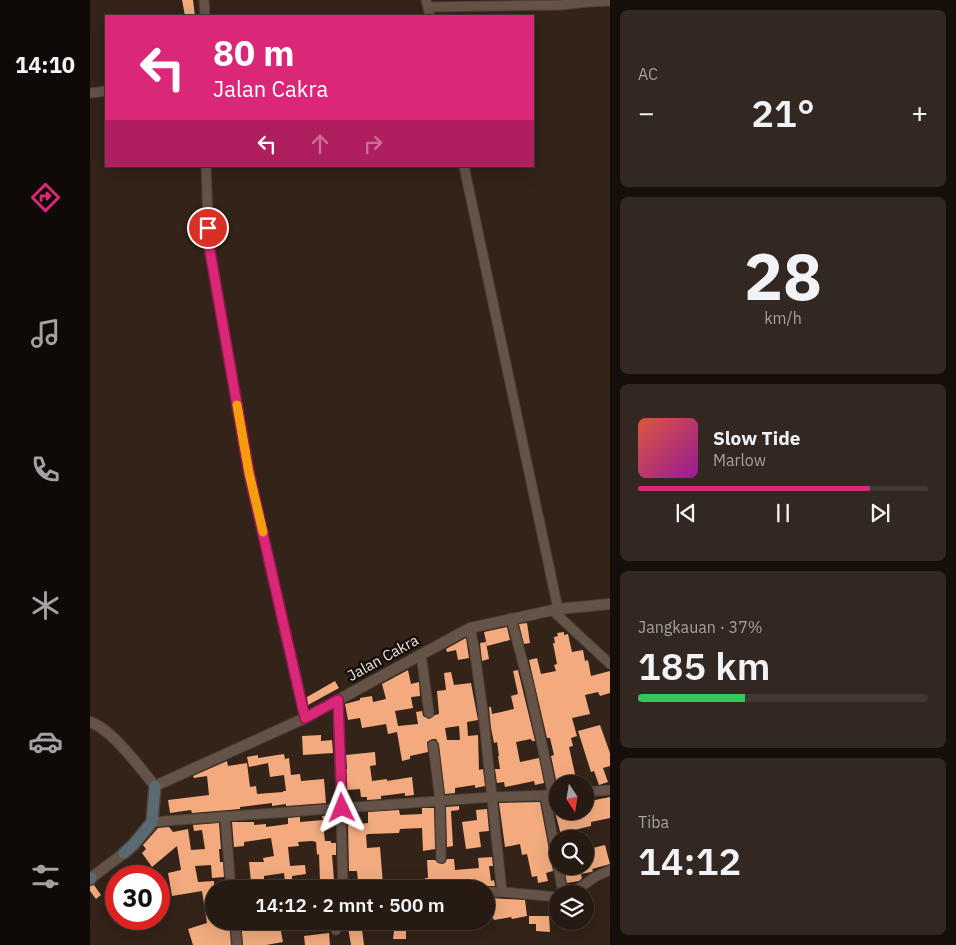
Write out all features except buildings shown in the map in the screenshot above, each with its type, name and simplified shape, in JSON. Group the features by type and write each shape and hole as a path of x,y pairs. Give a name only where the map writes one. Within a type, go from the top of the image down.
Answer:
{"main road":[{"path":"124,852 152,822 155,786"}],"street":[{"path":"204,0 205,15"},
{"path":"428,8 610,2"},
{"path":"90,93 105,91"},
{"path":"206,167 209,246 249,473 305,718"},
{"path":"464,167 555,610 610,664"},
{"name":"Jalan Cakra","path":"155,786 305,718 470,628 555,610 610,604"},
{"path":"511,618 529,686 549,781"},
{"path":"470,628 474,647 502,892"},
{"path":"421,654 429,713"},
{"path":"338,700 342,808 338,880"},
{"path":"90,722 100,725 130,756 155,786"},
{"path":"433,745 440,801 441,858"},
{"path":"594,791 610,790"},
{"path":"152,822 492,797 549,795"},
{"path":"225,816 230,880"},
{"path":"91,878 124,852"},
{"path":"584,885 610,870"},
{"path":"495,892 549,896"},
{"path":"236,930 237,945"}],"slow traffic":[{"path":"237,405 249,473 263,532"}],"route":[{"path":"208,228 209,246 249,473 305,718 338,700 342,808"}]}
